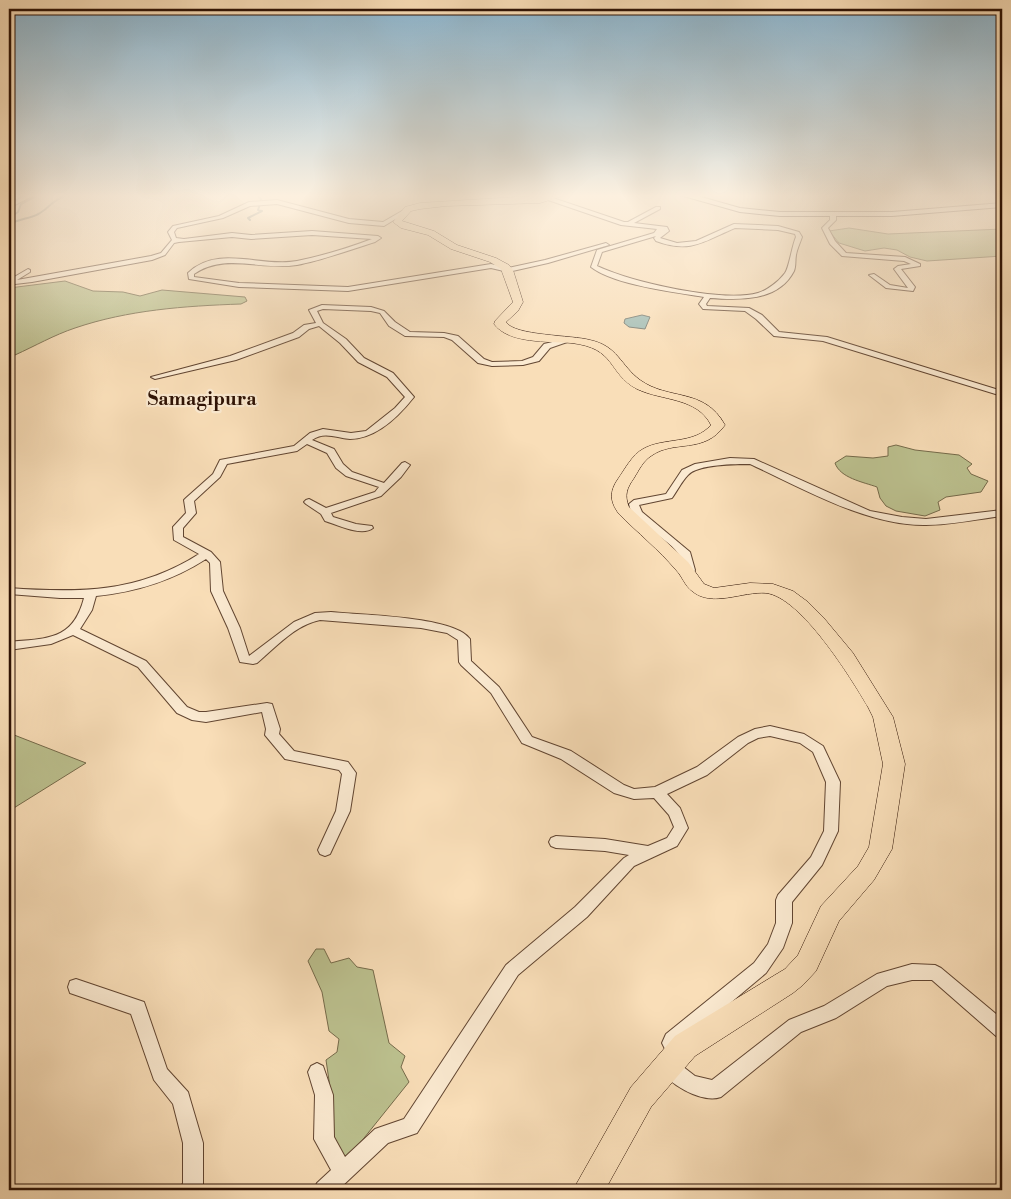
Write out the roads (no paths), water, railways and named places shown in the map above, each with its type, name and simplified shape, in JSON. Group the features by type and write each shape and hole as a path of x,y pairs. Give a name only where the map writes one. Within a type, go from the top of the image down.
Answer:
{"main road":[{"path":"466,251 493,260 508,270 518,302 501,322 501,326 515,332 581,341 600,347 611,354 633,382 650,390 694,403 711,412 718,425 710,434 656,449 642,456 620,487 618,494 619,503 624,511 682,566 698,588 712,594 763,588 775,590 794,599 832,640 878,707 883,717 894,764 894,778 880,849 866,873 830,914 807,963 794,977 784,984 700,1034 685,1046 640,1097 588,1190"}],"street":[{"path":"28,271 12,280 15,282 32,280 152,258 163,254 165,251"},
{"path":"338,251 296,263 223,261 194,270 190,276 204,281 239,285 348,288 488,267 508,270 584,251"},
{"path":"599,251 594,267 618,278 659,288 708,296 750,298 763,294 783,278 791,269 794,251"},
{"path":"840,251 844,254 905,258 918,265 897,269 912,286 911,290 888,286 872,275"},
{"path":"708,296 702,304 704,308 747,309 778,334 824,339 1002,394"},
{"path":"569,340 547,346 536,359 523,363 492,364 481,361 455,338 436,334 408,334 392,324 382,312 371,309 317,308 312,311 320,324 343,341 361,360 390,374 410,397 398,410 369,433 351,436 323,432 313,435 297,448 225,461 217,475 189,500 191,513 178,527 178,538 207,554 214,562 217,592 234,628 244,659 252,660 297,626 315,617 328,616 383,621 449,630 460,634 464,639 465,662 495,690 527,740 566,755 619,789 634,794 657,792 702,771 743,740 755,734 770,731 804,739 818,749 833,782 831,831 817,861 784,900 784,923 775,948 760,968 672,1040 666,1060 667,1066 690,1084 714,1090 795,1026 830,1012 883,979 912,972 935,973 1002,1030"},
{"path":"155,377 234,358 296,335 307,327 320,324"},
{"path":"307,441 331,451 339,466 349,474 385,486"},
{"path":"688,576 690,570 686,554 637,513 634,504 669,496 685,472 695,467 730,461 751,461 867,513 902,520 926,522 1002,513"},
{"path":"325,512 378,494 398,475 405,465"},
{"path":"309,502 325,512 329,519 355,527 368,528"},
{"path":"9,591 38,595 119,591 163,580 207,554"},
{"path":"9,646 45,641 74,631 88,609 91,593"},
{"path":"74,631 142,664 182,710 196,717 206,717 267,707 273,729 272,735 290,756 343,766 349,773 343,811 325,850"},
{"path":"324,1190 382,1136 410,1126 512,970 581,912 629,862 646,852 672,842 681,828 675,812 657,792"},
{"path":"556,842 605,845 646,852"},
{"path":"76,987 138,1008 160,1074 181,1099 193,1143 193,1185 190,1190"},
{"path":"317,1072 324,1095 324,1139 344,1172"}],"water":[{"path":"642,315 650,317 645,329 629,327 624,323 625,319"}],"district":[{"name":"Samagipura","path":"202,398"}]}
